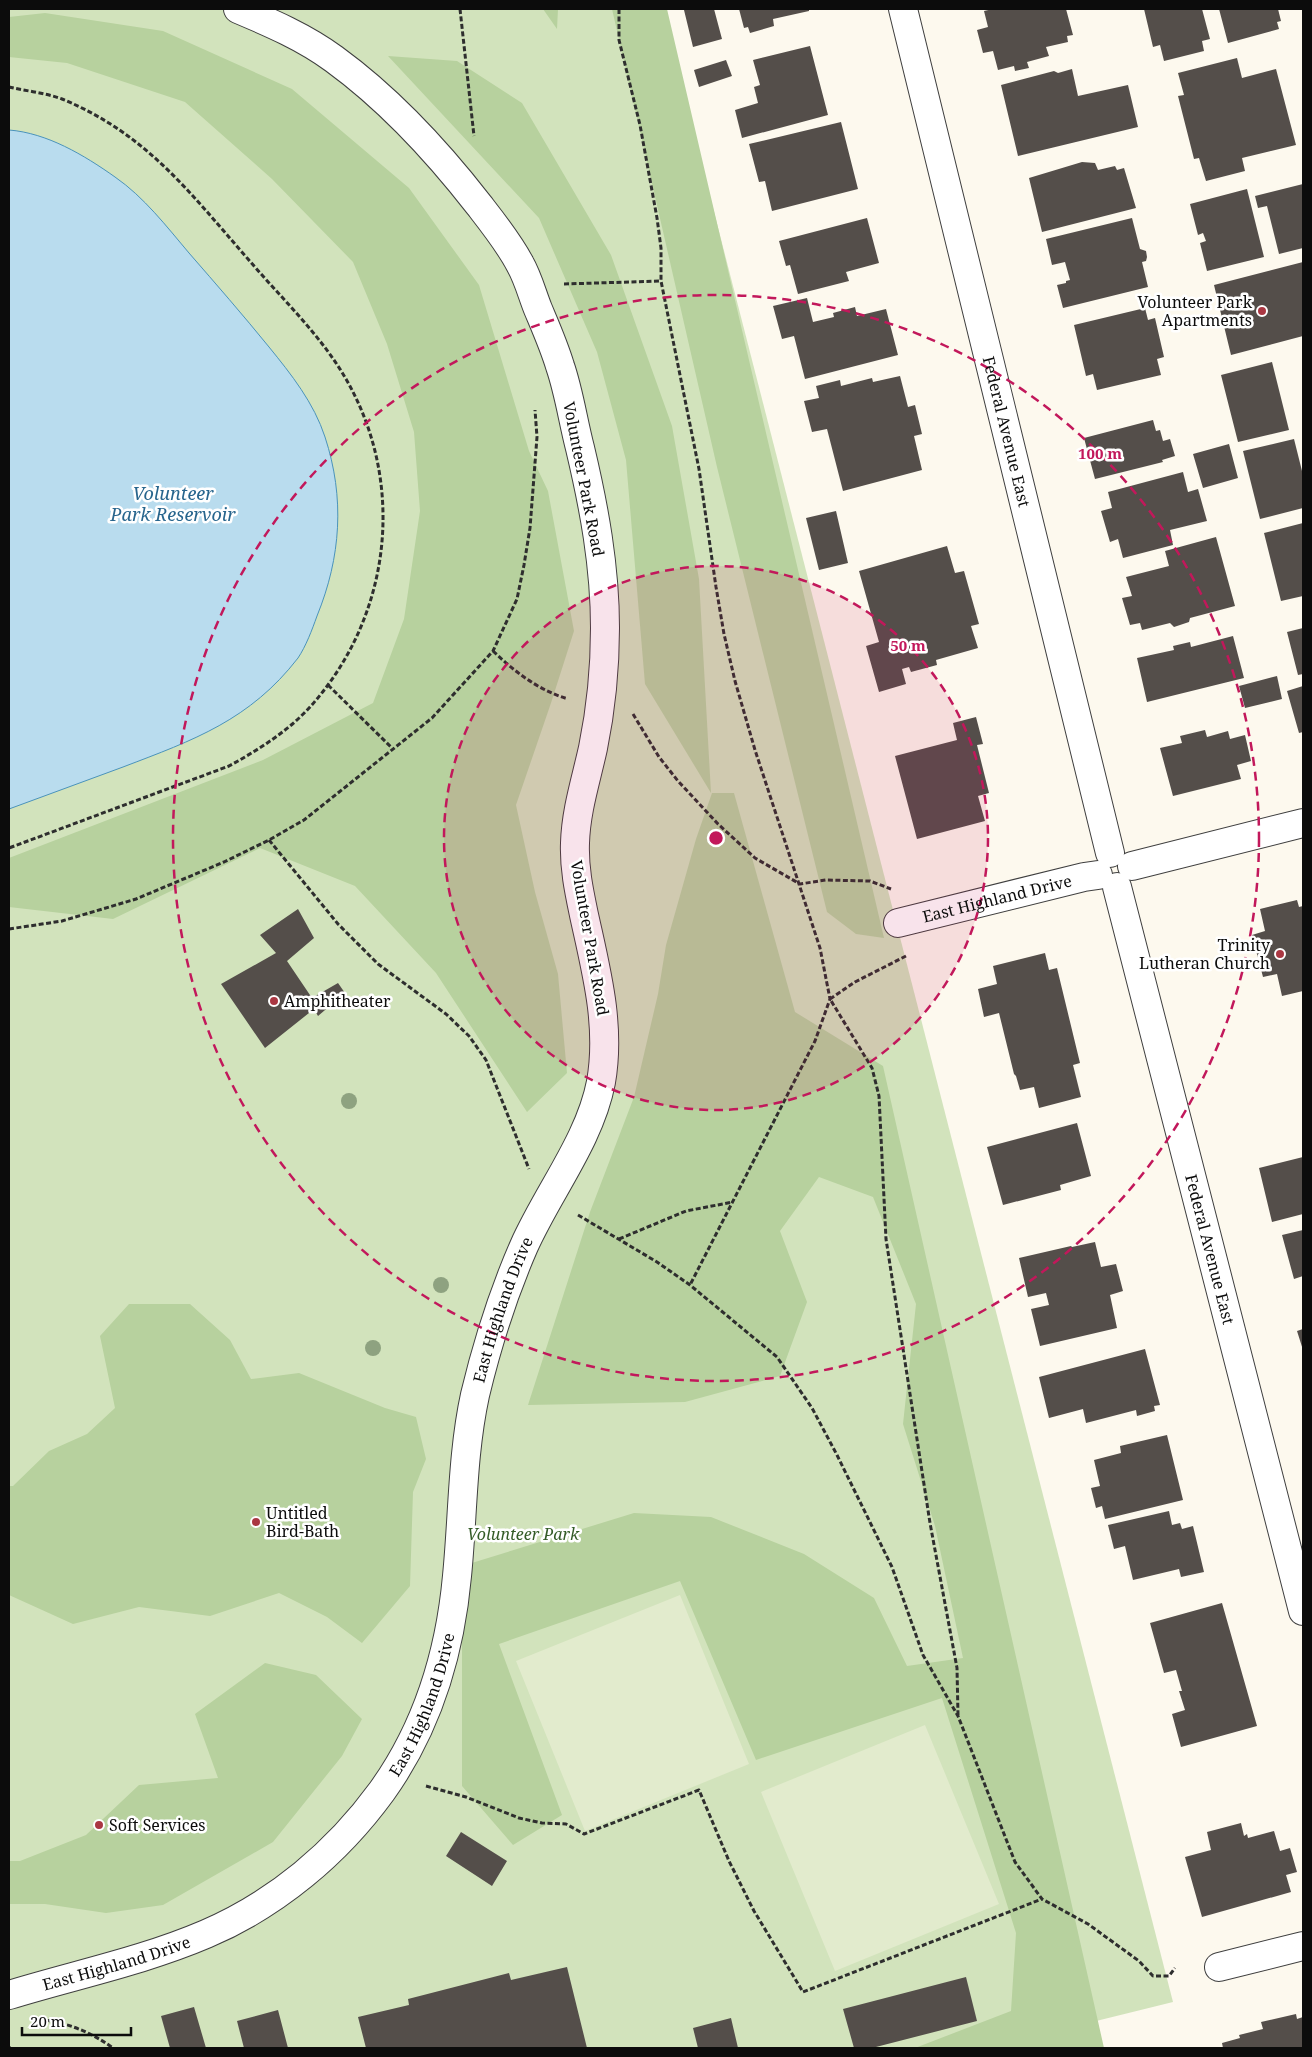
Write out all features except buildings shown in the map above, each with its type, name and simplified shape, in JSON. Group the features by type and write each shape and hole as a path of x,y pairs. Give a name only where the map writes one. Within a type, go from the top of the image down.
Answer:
{"street":[{"name":"Volunteer Park Road","path":"238,9 288,30 334,58 416,132 455,174 490,219 522,266 561,367 594,509 604,588 604,668 600,708 579,806 575,839 575,872 601,998 604,1023 604,1055 600,1087 591,1119 551,1194"},
{"name":"Federal Avenue East","path":"903,9 1114,870 1303,1611"},
{"name":"East Highland Drive","path":"898,923 1303,823"},
{"name":"East Highland Drive","path":"9,1994 164,1950 207,1934 248,1913 288,1887 323,1858 356,1824 391,1776 407,1750 427,1709 441,1667 451,1622 457,1577 466,1458 474,1403 487,1349 524,1245 551,1194"},
{"path":"1219,1967 1303,1946"}],"path":[{"path":"460,9 474,136"},
{"path":"619,9 619,40 640,125 657,218 661,248 661,281 699,469 726,643 755,750 820,948 830,999 872,1068 879,1096 886,1239 930,1523 957,1668 958,1716"},
{"path":"9,88 60,99 91,113 132,137 191,193 322,344 346,379 361,410 371,439 382,506 382,536 378,574 362,628 343,663 309,708 280,734 257,751 229,766 9,848"},
{"path":"561,284 661,281"},
{"path":"9,929 62,921 136,899 224,862 269,840 304,820 432,718 492,652 517,599 530,528 537,437 535,406"},
{"path":"492,652 520,675 554,695 600,708"},
{"path":"328,685 394,750"},
{"path":"628,706 659,757 678,781 718,824 754,858 800,884 826,880 870,881 891,889"},
{"path":"269,840 338,924 378,964 446,1014 469,1036 486,1060 551,1194 690,1284 777,1357 812,1408 892,1567 923,1655 958,1716 1015,1862 1042,1898 1088,1924 1139,1961 1153,1976 1169,1976 1175,1968"},
{"path":"690,1284 815,1041 830,999 868,974 907,957"},
{"path":"619,1239 686,1211 734,1201"},
{"path":"391,1776 466,1797 519,1818 542,1823 566,1824 584,1834 699,1790 729,1861 754,1910 803,1992 1042,1898"},
{"path":"42,2019 64,2023 94,2035 113,2048"}],"green space":[{"name":"Volunteer Park","path":"9,9 662,9 1173,2002 1080,2025 918,2048 9,2048"},
{"path":"543,9 558,9 557,29"},
{"path":"612,9 667,9 884,938 856,934 827,912 717,467"},
{"path":"45,13 163,31 292,89 409,188 479,285 529,451 548,491 574,631 516,805 535,892 558,974 567,1073 527,1112 436,973 355,886 260,848 113,919 9,907 9,858 263,760 373,703 404,619 420,511 414,432 387,344 353,262 272,179 185,102 67,63 9,57 9,17"},
{"path":"388,56 457,61 522,103 611,255 672,426 699,579 711,793 645,684 626,460 597,352 539,218"},
{"path":"712,793 734,793 795,1012 883,1066 1104,2048 915,2048 1011,2011 1016,1933 942,1698 756,1760 680,1581 499,1644 562,1815 513,1845 462,1786 462,1566 634,1513 711,1517 804,1554 874,1598 907,1666 963,1658 935,1526 903,1424 916,1304 873,1197 819,1177 780,1231 807,1302 780,1376 685,1402 528,1405 590,1212 634,1097 658,994 666,945 696,839"},
{"path":"129,1304 190,1304 230,1340 251,1379 299,1373 385,1408 416,1417 426,1459 413,1492 410,1586 362,1643 327,1617 279,1593 210,1616 139,1607 73,1624 9,1595 9,1486 13,1486 49,1451 87,1434 115,1408 100,1336"},
{"path":"680,1595 749,1764 585,1831 516,1661"},
{"path":"265,1663 316,1675 362,1719 342,1756 273,1842 163,1905 106,1913 45,1904 9,1904 9,1861 20,1861 86,1835 139,1785 218,1778 195,1714"},
{"path":"925,1725 999,1904 835,1971 761,1792"}],"water":[{"name":"Volunteer Park Reservoir","path":"9,130 51,140 65,146 126,185 164,223 269,347 293,378 315,412 325,437 336,482 338,527 331,572 325,594 304,648 280,679 260,697 240,713 197,737 149,757 9,809"}],"place":[{"name":"Volunteer Park Apartments","path":"1262,311"},
{"name":"Trinity Lutheran Church","path":"1280,954"},
{"name":"Amphitheater","path":"274,1001"},
{"name":"Untitled Bird-Bath","path":"256,1522"},
{"name":"Soft Services","path":"99,1825"}]}
